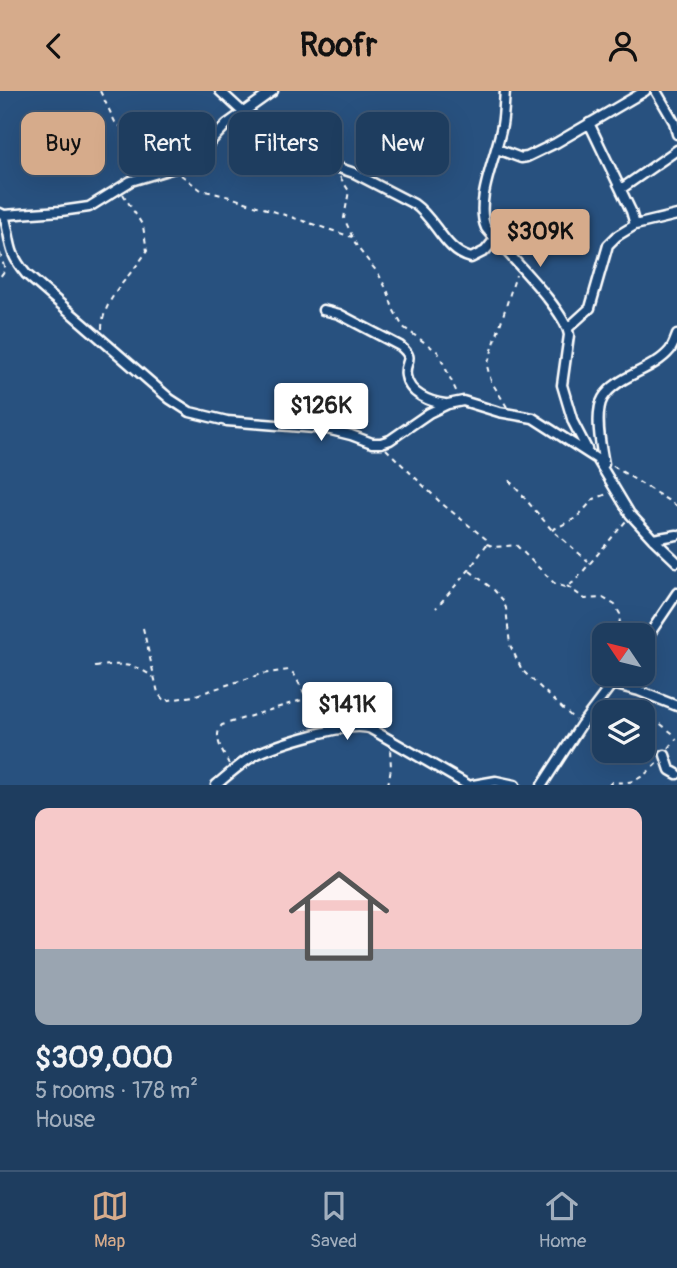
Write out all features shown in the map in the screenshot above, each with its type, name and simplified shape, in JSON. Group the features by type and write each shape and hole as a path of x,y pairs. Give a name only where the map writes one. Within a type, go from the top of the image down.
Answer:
{"street":[{"path":"220,91 242,112"},
{"path":"247,112 273,91"},
{"path":"505,91 503,124 481,217 486,229 556,309 568,328 562,385 573,422 589,452"},
{"path":"497,149 514,156 527,157 549,148 645,91"},
{"path":"656,91 674,122 677,134"},
{"path":"589,123 635,225"},
{"path":"215,136 229,124"},
{"path":"621,189 677,150"},
{"path":"342,169 366,178 424,210 448,244 462,256 471,258 485,251 495,239"},
{"path":"149,175 131,181 99,202 75,210 2,214 16,262 41,288 170,399 190,412 227,421 327,429 372,443 381,443 429,413 448,404 463,401 533,418 604,464"},
{"path":"568,328 590,308 608,245 635,225 677,215"},
{"path":"323,310 339,314 400,346 408,353 410,361 405,372 416,392 427,400 448,404"},
{"path":"677,335 670,350 662,357 603,397 600,413 600,440 604,464 619,494 630,514 677,562"},
{"path":"653,539 677,535"},
{"path":"655,626 677,593"},
{"path":"542,785 610,686"},
{"path":"620,686 677,706"},
{"path":"215,785 260,753 324,732 365,726 470,785 496,781 515,785"},
{"path":"665,755 670,769 677,774"}],"path":[{"path":"100,91 119,126"},
{"path":"179,175 201,190 353,237"},
{"path":"339,175 349,188 344,218 361,254 378,273 403,327 438,352 455,390 463,401"},
{"path":"103,341 102,325 108,306 147,251 146,237 138,215 118,188"},
{"path":"0,253 5,270 0,277"},
{"path":"511,414 491,381 487,366 518,266"},
{"path":"381,443 441,503 486,539 487,544"},
{"path":"604,464 652,488 677,506"},
{"path":"509,480 552,530 589,562"},
{"path":"552,530 576,518 594,499 610,493 619,494"},
{"path":"567,586 574,582 617,533 630,514"},
{"path":"436,608 469,570 487,544"},
{"path":"487,544 495,547 516,545 555,584 567,586 585,599 603,598 615,605 620,614 620,623"},
{"path":"469,570 502,599 506,608 510,645 522,670 581,725"},
{"path":"143,628 161,699 167,702 261,674 289,670 294,674 324,732"},
{"path":"96,667 134,665 154,677"},
{"path":"609,785 612,782 630,784 665,755 677,737 649,715 639,691"},
{"path":"234,770 219,744 218,728 307,698"},
{"path":"388,785 391,760 389,740"}]}
